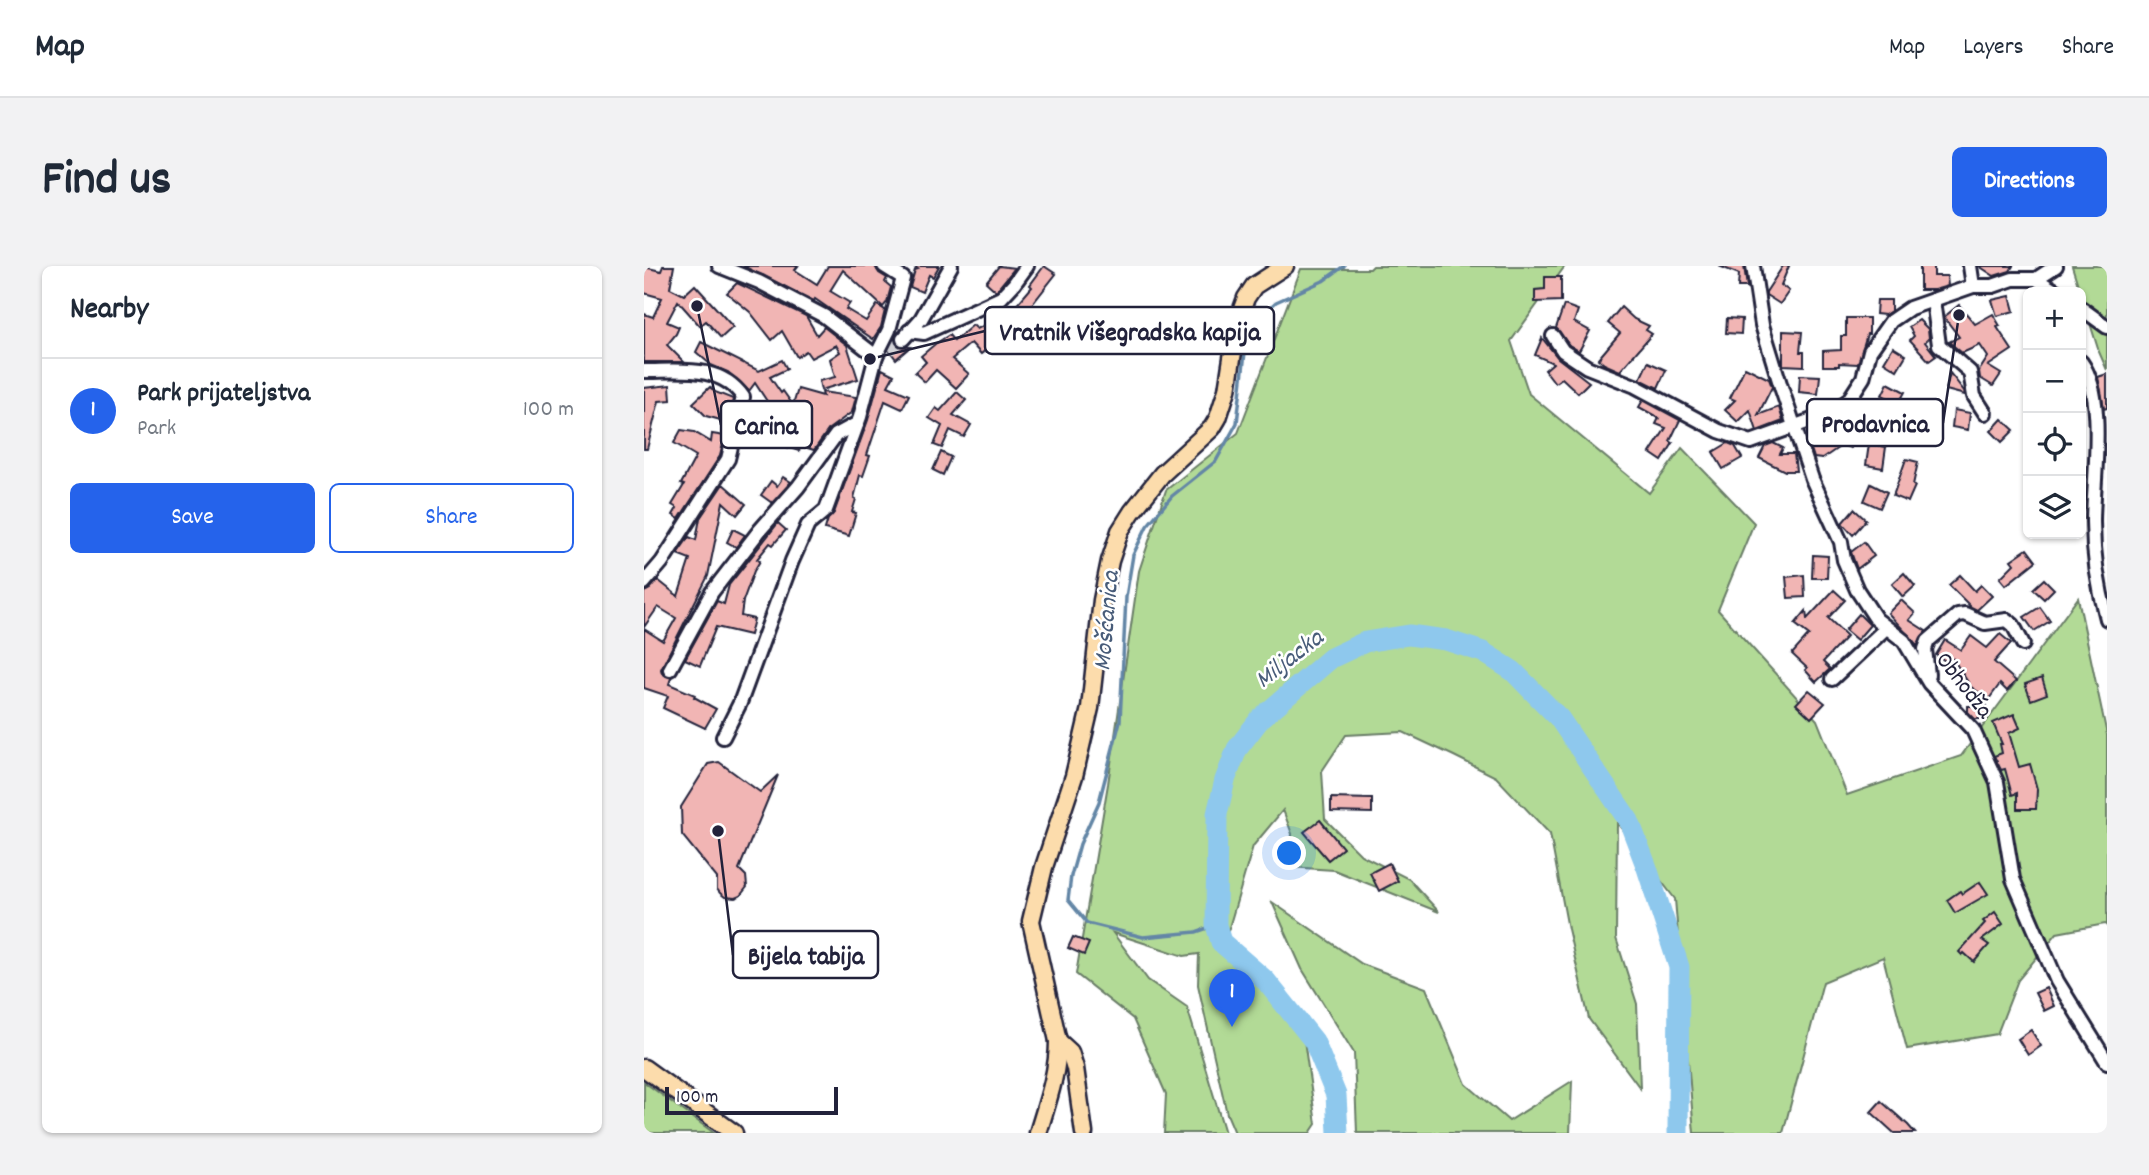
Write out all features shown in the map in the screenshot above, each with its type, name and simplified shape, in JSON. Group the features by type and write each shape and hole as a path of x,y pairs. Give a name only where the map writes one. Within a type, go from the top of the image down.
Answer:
{"main road":[{"path":"1038,1133 1054,1079 1058,1041 1031,921 1044,867 1074,776 1090,708 1102,600 1110,561 1120,531 1147,492 1162,474 1212,428 1223,407 1238,320 1246,298 1254,286 1285,266"},
{"path":"1058,1041 1070,1052 1075,1068 1084,1133"},
{"path":"644,1068 734,1133"}],"street":[{"path":"719,266 759,282 824,316 876,356"},
{"path":"723,737 740,703 792,561 808,525 826,510 858,423 876,356 889,330 903,278 884,266"},
{"path":"951,266 921,319 906,335 924,334 1001,298 1027,266"},
{"name":"Obhodža","path":"1753,266 1762,325 1794,426 1812,479 1841,542 1844,560 1857,590 1876,619 1904,641 1929,683 1973,730 1997,782 2014,879 2057,981 2107,1062"},
{"path":"1970,266 1973,286"},
{"path":"1553,336 1563,351 1587,368 1635,386 1734,437 1751,442 1829,414 1848,401 1863,378 1870,351 1891,321 1910,308 1973,286 1993,286 2013,279 2036,279 2056,266"},
{"path":"2036,279 2047,287"},
{"path":"1933,300 1939,345 1970,372 1974,397 1985,414"},
{"path":"2086,312 2107,327"},
{"path":"876,356 889,350"},
{"path":"644,371 689,370 716,375 734,385 743,397 728,459 662,562 644,583"},
{"path":"2086,371 2096,405 2093,523 2096,576 2107,619"},
{"path":"670,668 712,592 760,530 798,487 836,435 858,423"},
{"path":"1929,683 1925,649 1928,641 1958,615 1965,614 1985,623 2007,620 2013,625 2023,644"},
{"path":"1832,679 1886,628"}],"green space":[{"path":"1373,266 1565,266 1511,341 1529,394 1649,493 1682,448 1754,523 1718,610 1817,720 1847,795 1961,756 2078,598 2107,735 2107,926 2105,924 2057,933 2018,980 1997,1034 1907,1049 1883,957 1823,982 1783,1133 1694,1133 1675,899 1617,823 1616,938 1637,1004 1640,1088 1589,1019 1550,834 1496,777 1454,756 1403,732 1346,735 1322,771 1325,819 1361,855 1409,879 1439,912 1334,870 1289,867 1292,834 1283,810 1253,846 1226,938 1304,1040 1316,1124 1310,1133 1235,1133 1227,1114 1198,985 1199,954 1184,956 1113,933 1148,980 1187,1007 1225,1133 1164,1133 1166,1094 1133,1019 1076,974 1108,784 1139,571 1166,490 1238,433 1301,269 1370,269"},
{"path":"2072,266 2107,266 2107,370 2086,311 2086,287 2079,287"},
{"path":"1272,902 1362,964 1426,988 1466,1084 1509,1121 1572,1081 1570,1133 1357,1133 1354,1053 1302,969"},
{"path":"644,1082 714,1133 644,1133"}],"building":[{"path":"663,266 674,266 670,288 684,295 695,285 733,327 721,338 706,321 700,326 678,301 667,322 679,327 667,345 684,362 644,362 644,314 653,317 662,298 644,293 644,267 661,271"},
{"path":"743,266 798,266 795,270 817,284 828,266 875,266 879,273 887,278 885,282 891,287 883,307 843,270 830,291 850,303 846,309 866,321 877,305 885,310 881,327 873,339 815,299 814,301"},
{"path":"913,266 939,266 933,277 929,275 922,292 910,287 915,270 918,269"},
{"path":"999,266 1015,268 996,291 986,282"},
{"path":"1044,266 1056,274 1023,316 1014,308 1032,287 1030,285"},
{"path":"1719,266 1744,266 1747,287 1738,287 1739,274"},
{"path":"1783,266 1789,266 1781,285 1789,291 1780,304 1766,295 1766,292"},
{"path":"1920,266 1934,266 1934,276 1947,276 1948,286 1920,290"},
{"path":"1979,266 2013,266 2010,271 1994,276"},
{"path":"1545,277 1561,277 1561,301 1535,302 1535,290 1545,289"},
{"path":"737,283 806,316 817,335 824,327 847,345 858,379 821,390 819,381 835,377 830,359 840,352 836,345 811,358 806,351 797,357 782,331 772,340 750,312 727,293"},
{"path":"2010,296 2014,311 1997,316 1992,300"},
{"path":"1877,300 1891,300 1891,311 1885,315 1876,314"},
{"path":"1564,305 1578,310 1574,322 1590,331 1579,351 1569,345 1556,328"},
{"path":"1959,305 1975,324 1993,314 2000,326 1997,327 2012,350 1988,366 2001,374 1993,386 1980,378 1979,371 1988,357 1980,345 1962,353 1949,342 1959,337 1944,317"},
{"path":"1621,307 1634,319 1649,326 1646,330 1652,334 1620,371 1598,359 1620,333 1608,323"},
{"path":"1001,318 1006,326 998,330 1001,337 981,354 971,343 952,359 969,374 956,388 936,370 925,382 915,373 926,362 921,356 935,344 949,335 954,341 973,325 977,329"},
{"path":"1727,318 1742,319 1741,334 1726,333"},
{"path":"1846,318 1869,318 1869,334 1858,364 1823,366 1823,351 1841,350 1841,336 1846,336"},
{"path":"1919,320 1928,329 1929,338 1925,342 1936,356 1929,361 1910,340 1914,336 1909,327"},
{"path":"1783,331 1802,332 1800,352 1804,352 1804,366 1783,365"},
{"path":"1542,338 1558,358 1589,382 1578,393 1562,378 1555,383 1545,370 1553,363 1535,355"},
{"path":"894,339 898,346 910,347 896,359 889,350"},
{"path":"701,342 759,371 782,360 787,369 770,377 793,405 798,389 823,396 822,392 856,397 852,412 829,429 814,450 801,446 799,451 771,442 772,439 745,426 749,408 780,421 755,383 749,391 728,372 711,365 696,352"},
{"path":"1893,347 1906,355 1897,370 1884,362"},
{"path":"1648,362 1666,370 1658,388 1640,379"},
{"path":"1745,367 1769,379 1772,387 1758,415 1779,407 1783,421 1757,431 1750,410 1738,422 1725,410 1735,400 1730,398"},
{"path":"882,369 894,375 888,386 909,395 902,409 885,401 867,455 870,456 863,476 860,475 852,512 856,513 849,536 825,529 828,519 834,513 868,420"},
{"path":"1950,373 1964,391 1965,395 1946,390"},
{"path":"2107,374 2107,408 2104,409 2098,377"},
{"path":"1800,375 1820,376 1818,394 1799,392"},
{"path":"1888,383 1905,392 1899,403 1882,395"},
{"path":"670,385 671,400 659,401 647,449 644,449 644,388"},
{"path":"710,387 715,392 733,399 728,422 706,416 693,403"},
{"path":"957,392 966,400 953,415 971,425 964,437 950,430 942,448 934,445 942,426 929,418 936,408 940,411"},
{"path":"1643,400 1680,420 1670,441 1673,443 1662,461 1650,453 1666,428 1656,424 1659,418 1639,407"},
{"path":"1954,410 1970,413 1968,430 1952,427"},
{"path":"2002,419 2014,430 2002,442 1991,431"},
{"path":"1842,424 1857,430 1850,448 1835,442"},
{"path":"681,430 694,432 711,442 712,434 725,436 720,456 679,519 673,515 677,508 672,505 696,456 674,443"},
{"path":"1824,436 1838,448 1822,459 1814,458 1810,446 1816,442 1818,444"},
{"path":"1728,443 1735,446 1742,458 1723,469 1713,452"},
{"path":"1773,443 1783,448 1780,454 1794,454 1796,471 1785,471 1759,458 1765,446"},
{"path":"1869,444 1886,447 1883,468 1866,465"},
{"path":"941,452 951,457 943,475 933,470"},
{"path":"1906,459 1918,462 1913,485 1915,486 1908,502 1893,496"},
{"path":"783,477 791,482 772,503 761,495 771,481 777,486"},
{"path":"723,484 746,504 737,515 723,502 708,576 661,669 662,673 671,678 669,684 695,695 694,697 716,709 705,728 663,708 668,696 644,688 644,629 663,641 676,618 658,607 644,627 644,592 658,580 678,596 690,559 677,554 689,537 696,540 700,518"},
{"path":"1871,484 1887,492 1880,508 1864,501"},
{"path":"1854,509 1866,520 1853,535 1842,523"},
{"path":"778,523 786,530 773,545 770,543 757,559 760,561 743,601 741,616 754,619 750,635 716,627 700,666 685,659 717,601 724,604 729,585"},
{"path":"733,529 745,535 736,547 727,542"},
{"path":"1864,542 1874,556 1857,569 1851,552"},
{"path":"2027,549 2036,561 2006,585 2000,578 2014,564 2011,560"},
{"path":"1813,555 1828,556 1827,578 1812,578"},
{"path":"1904,573 1915,586 1903,597 1892,584"},
{"path":"1804,575 1805,597 1788,598 1786,577"},
{"path":"1960,575 1975,591 1981,585 1992,596 1977,610 1949,585"},
{"path":"2044,579 2054,589 2044,599 2033,589"},
{"path":"1834,590 1845,600 1828,618 1847,636 1823,662 1830,669 1816,682 1805,670 1807,668 1792,654 1809,635 1795,624 1806,611 1807,619"},
{"path":"1901,600 1915,613 1909,620 1926,631 1917,645 1888,613"},
{"path":"2040,607 2050,621 2034,631 2024,617"},
{"path":"1859,614 1870,625 1857,640 1845,630"},
{"path":"2000,634 2011,643 1994,662 2016,681 2007,691 2000,684 1989,699 1971,687 1953,659 1950,664 1936,655 1945,640 1961,650 1971,636 1987,648"},
{"path":"2042,678 2047,694 2031,700 2025,684"},
{"path":"1809,690 1825,703 1811,718 1796,704"},
{"path":"1968,706 1987,706 1987,719 1975,719 1968,712"},
{"path":"2014,714 2020,728 2009,733 2019,767 2030,764 2037,789 2036,809 2017,809 2017,793 2012,795 2005,769 2001,770 1994,756 2002,753 2002,744 1993,723"},
{"path":"719,762 760,792 778,775 739,869 746,876 747,887 735,898 725,897 720,893 717,889 717,878 682,835 681,807 708,764"},
{"path":"1331,798 1372,799 1372,813 1331,812"},
{"path":"1320,820 1343,848 1328,860 1304,832"},
{"path":"1389,863 1398,881 1379,891 1370,873"},
{"path":"1980,882 1988,894 1955,913 1947,900"},
{"path":"1995,912 2003,924 1982,940 1989,945 1974,962 1959,952 1985,923 1983,921"},
{"path":"1073,937 1089,943 1084,955 1068,948"},
{"path":"2046,988 2054,1006 2044,1011 2035,993"},
{"path":"2031,1030 2041,1046 2028,1055 2018,1039"},
{"path":"1881,1101 1915,1133 1894,1133 1871,1112"}],"waterway":[{"name":"Mošćanica","path":"1216,925 1196,932 1143,937 1087,923 1068,900 1080,844 1099,802 1120,721 1126,597 1133,555 1147,526 1172,496 1216,461 1237,423 1245,352 1260,317 1276,302 1323,281 1344,266"},
{"name":"Miljacka","path":"1338,1133 1336,1095 1314,1041 1266,981 1221,942 1216,925 1217,814 1225,780 1237,749 1260,719 1331,658 1365,642 1409,635 1446,640 1483,652 1513,671 1559,718 1629,821 1679,967 1678,1133"}],"tunnel":[{"path":"889,350 903,339"}],"place":[{"name":"Carina","path":"697,306"},
{"name":"Prodavnica","path":"1959,315"},
{"name":"Vratnik Višegradska kapija","path":"870,359"},
{"name":"Bijela tabija","path":"718,831"},
{"name":"Park prijateljstva","path":"1232,1027"}]}
